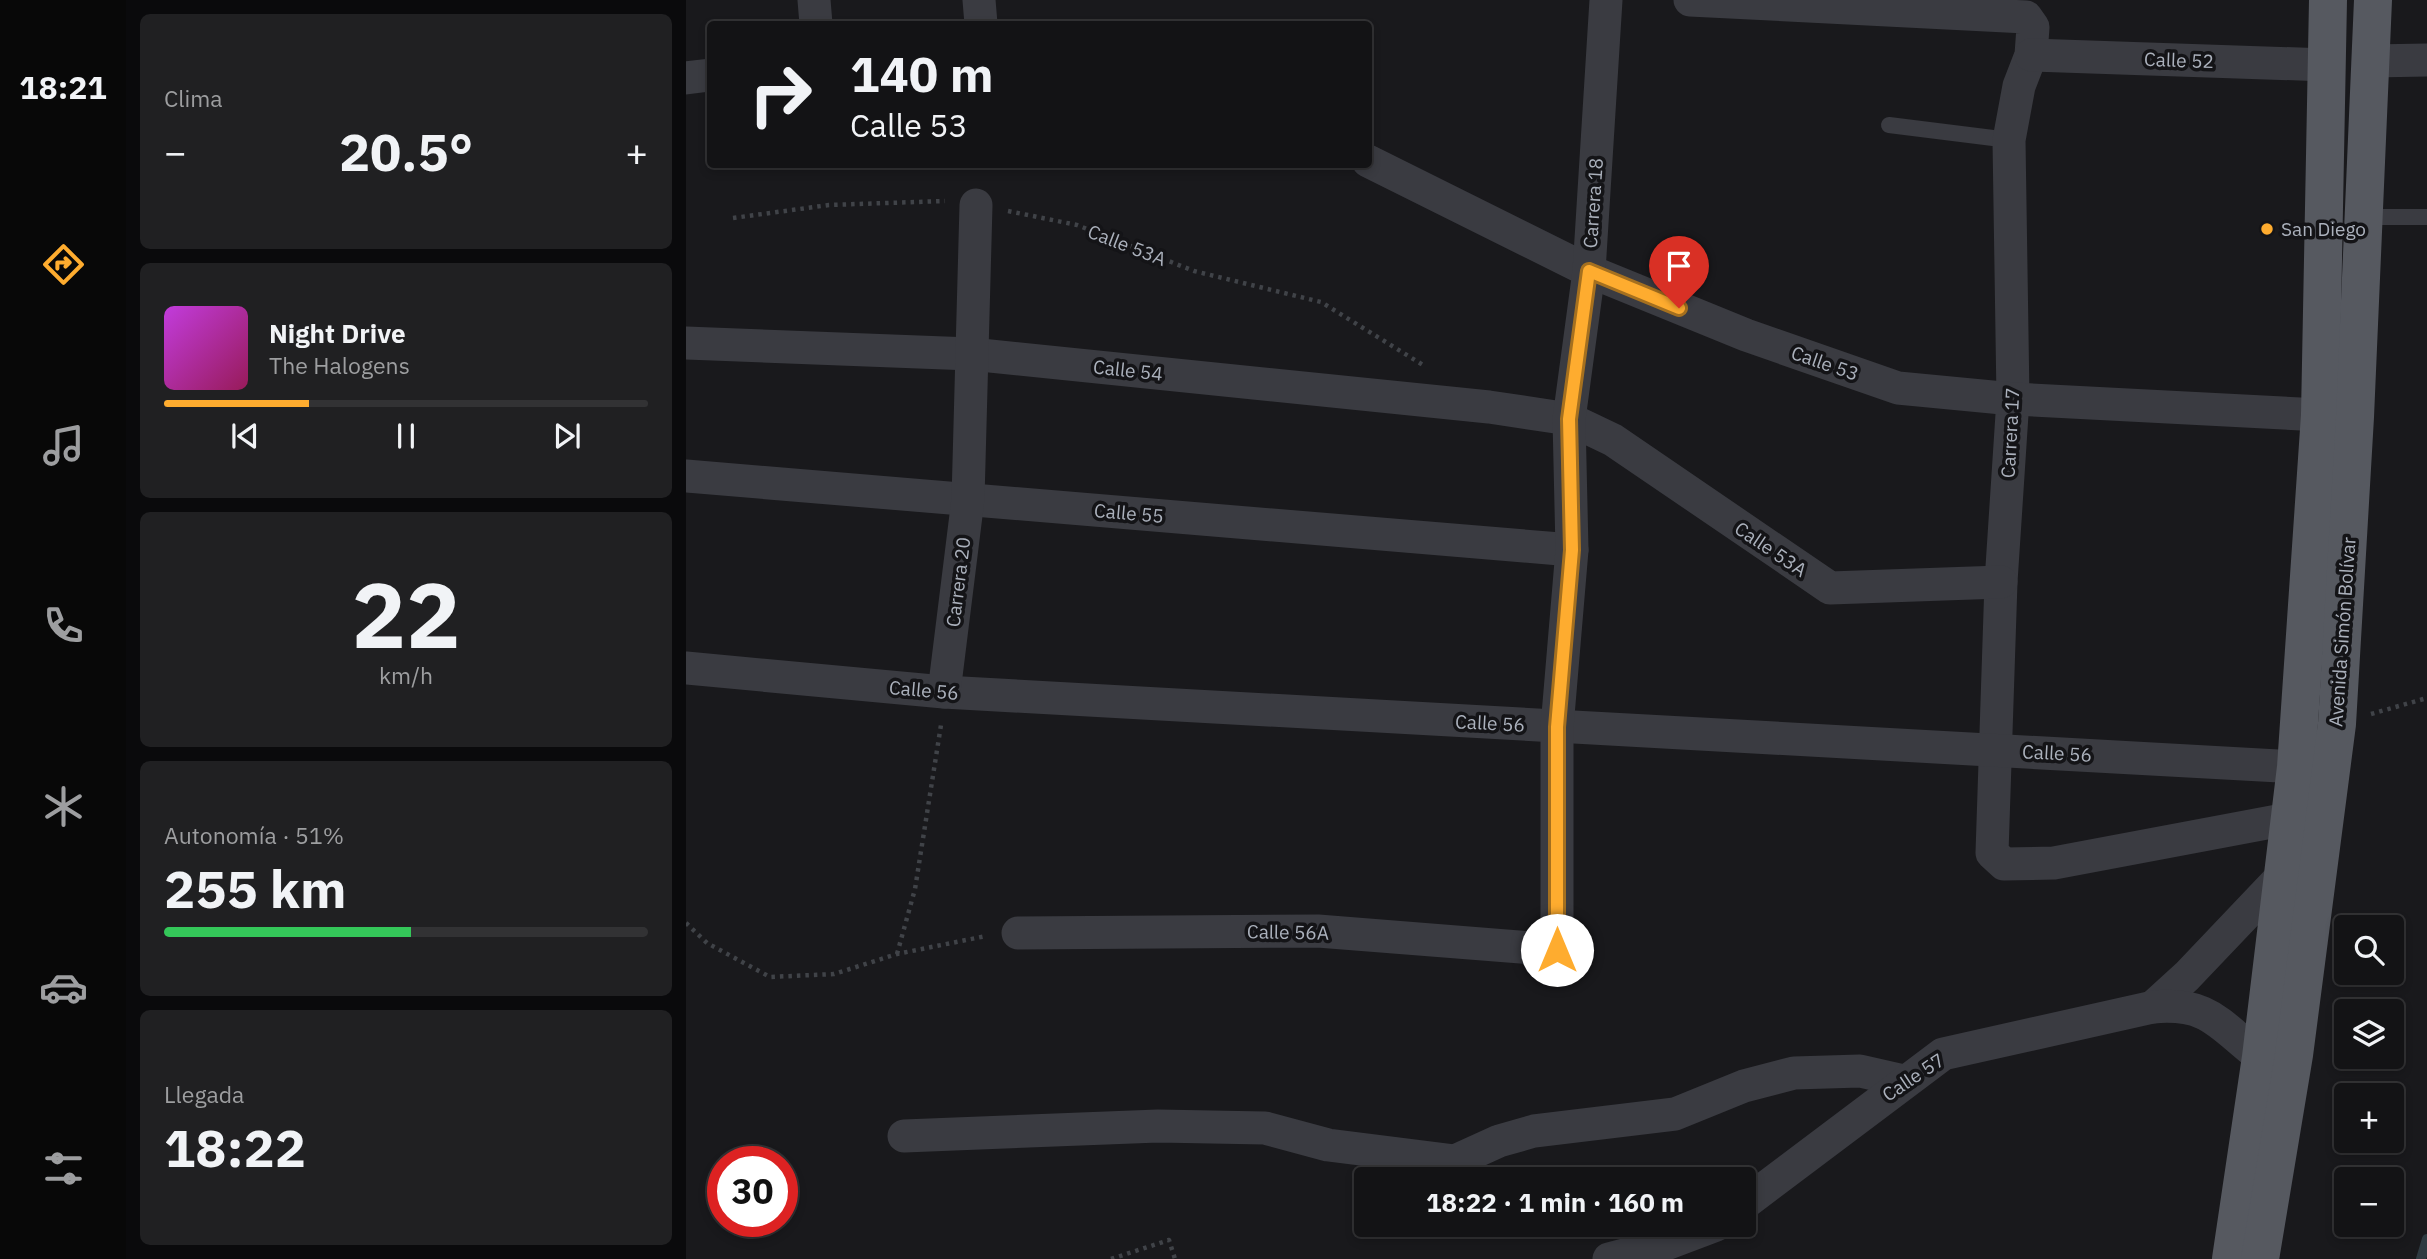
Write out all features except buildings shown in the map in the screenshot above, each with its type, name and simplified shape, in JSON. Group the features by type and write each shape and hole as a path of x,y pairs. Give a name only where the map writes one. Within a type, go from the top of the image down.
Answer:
{"main road":[{"name":"Avenida Simón Bolívar","path":"2231,1259 2262,1057 2296,767 2320,415 2328,0"},
{"name":"Avenida Simón Bolívar","path":"2260,1259 2294,1055 2337,724 2356,417 2373,0"}],"street":[{"path":"814,0 816,21"},
{"path":"979,0 981,21"},
{"name":"Carrera 18","path":"1557,950 1557,727 1572,550 1569,419 1589,271 1606,0"},
{"name":"Carrera 17","path":"1690,0 2026,17 2032,27 2031,55 2020,86 2009,140 2013,399 2001,582 1992,853 2004,864 2053,863 2288,819"},
{"name":"Calle 52","path":"2031,55 2327,65"},
{"path":"2372,61 2427,60"},
{"path":"686,78 707,75"},
{"name":"Calle 53","path":"1372,163 1589,271 1746,335 1898,388 2013,399 2320,415"},
{"name":"Carrera 20","path":"944,692 968,499 976,205"},
{"name":"Calle 54","path":"686,342 971,354 1489,407 1569,419"},
{"name":"Calle 53A","path":"1569,419 1613,440 1830,588 2001,582"},
{"name":"Calle 55","path":"686,476 1572,550"},
{"name":"Calle 56","path":"686,668 944,692 2296,767"},
{"name":"Calle 57","path":"2152,1007 2187,976 2284,874"},
{"name":"Calle 56A","path":"1018,933 1318,931 1557,950"},
{"name":"Calle 57","path":"1756,1195 1943,1054 2152,1007 2180,1005 2206,1012 2262,1057"},
{"path":"904,1136 1158,1126 1265,1128 1328,1145 1455,1161 1499,1141 1534,1131 1675,1114 1744,1086 1794,1073 1860,1071 1904,1081"},
{"path":"1609,1259 1684,1237"}],"lane":[{"path":"1889,125 2009,140"},
{"path":"2363,217 2427,217"}],"path":[{"name":"Calle 53A","path":"733,218 829,205 934,199 1077,226 1194,271 1321,302 1425,366"},
{"path":"897,954 915,889 940,747 944,692"},
{"path":"2337,724 2427,698"},
{"path":"686,923 707,943 770,976 834,974 897,954 1018,933"},
{"path":"1111,1259 1169,1240 1175,1259"}],"waterway":[{"path":"2421,1259 2427,1239"}],"place":[{"name":"San Diego","path":"2267,229"}],"route":[{"path":"1557,950 1557,727 1572,550 1569,419 1589,271 1679,308"}]}
